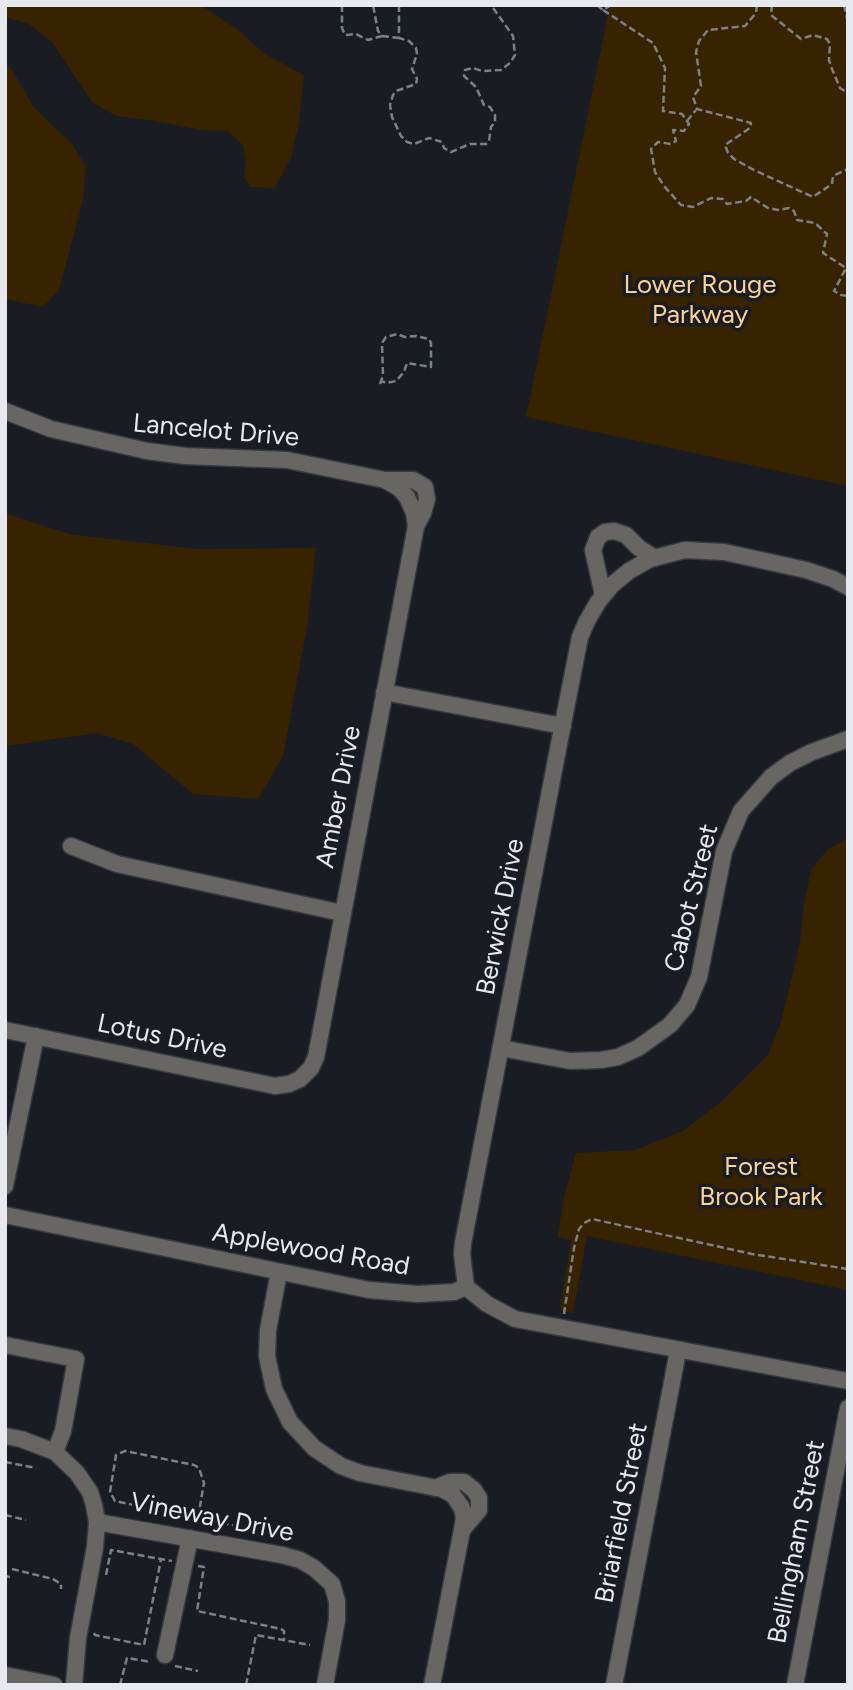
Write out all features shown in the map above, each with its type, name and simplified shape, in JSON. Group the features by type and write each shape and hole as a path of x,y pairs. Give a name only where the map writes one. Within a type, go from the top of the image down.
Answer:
{"street":[{"name":"Lancelot Drive","path":"5,411 51,429 147,452 287,460 385,480 413,480 425,487"},
{"name":"Lancelot Drive","path":"385,480 399,488 409,500"},
{"name":"Amber Drive","path":"416,526 424,513 427,499 425,487"},
{"name":"Amber Drive","path":"306,1074 316,1057 416,526 409,500"},
{"path":"603,595 593,550 598,537 605,531 626,535 639,548 655,558"},
{"name":"Berwick Drive","path":"466,1287 463,1243 580,637 587,621 603,595 629,571 655,558 685,550 724,552 806,570 848,587"},
{"path":"384,692 563,726"},
{"name":"Cabot Street","path":"501,1048 570,1061 601,1060 618,1057 638,1048 670,1026 687,1005 699,977 724,851 741,811 771,777 790,763 848,739"},
{"path":"71,846 117,864 342,913"},
{"name":"Lotus Drive","path":"5,1030 275,1086 289,1084 306,1074"},
{"path":"5,1186 36,1036"},
{"name":"Applewood Road","path":"5,1215 394,1293 435,1294 466,1287"},
{"path":"279,1272 268,1330 267,1356 274,1389 290,1422 314,1448 341,1466 360,1473 446,1491 458,1501 464,1518 432,1685"},
{"path":"466,1287 487,1304 515,1319 848,1381"},
{"path":"5,1345 76,1359 62,1431 55,1452"},
{"name":"Briarfield Street","path":"614,1685 678,1350"},
{"name":"Bellingham Street","path":"795,1685 848,1408"},
{"path":"5,1436 55,1452 78,1473 90,1492 97,1522 78,1638 74,1685"},
{"name":"Vineway Drive","path":"97,1522 300,1560 325,1576 335,1593 337,1620 325,1685"},
{"path":"164,1661 190,1538"},
{"path":"5,1675 54,1685"}],"path":[{"path":"342,5 342,28 345,35 356,34 368,40 382,36 399,38 412,43 417,54 412,69 417,79 416,84 396,91 390,105 391,117 407,142 414,144 429,138 442,142 444,148 451,152 470,144 486,144 495,122 495,115 490,107 484,105 476,87 467,80 464,72 468,68 501,71 510,64 514,55 515,45 509,29 491,5"},
{"path":"373,5 378,31 382,36"},
{"path":"399,5 399,38"},
{"path":"597,5 653,43 665,68 663,111 682,114 689,124 684,131 673,130 676,141 671,144 658,142 651,149 654,172 681,205 693,207 711,198 723,198 727,204 746,201 751,197 768,208 789,208 794,211 797,220 816,223 827,234 823,253 846,268 834,291 848,296"},
{"path":"603,10 611,5"},
{"path":"757,5 756,13 745,26 708,30 699,41 696,52 701,86 693,97 697,109 751,123 750,128 725,145 728,153 754,170 813,197 832,184 833,176 848,169"},
{"path":"772,5 771,15 801,39 813,35 827,39 830,44 831,69 840,88 848,93"},
{"path":"844,5 848,23"},
{"path":"687,121 697,109"},
{"path":"393,334 429,339 430,367 407,363 404,372 396,381 380,383 382,343 386,337 393,334"},
{"path":"563,1321 579,1228 592,1219 752,1254 848,1269"},
{"path":"198,1518 204,1483 199,1468 125,1451 116,1455 110,1492 115,1501 256,1530"},
{"path":"5,1462 36,1468"},
{"path":"5,1515 26,1520"},
{"path":"104,1586 111,1550 175,1562"},
{"path":"94,1633 144,1645 161,1559"},
{"path":"189,1564 204,1567 197,1611 281,1629 284,1640"},
{"path":"12,1569 53,1579 61,1584 61,1588"},
{"path":"5,1576 10,1577"},
{"path":"246,1685 256,1635 310,1645"},
{"path":"120,1685 127,1658 164,1661 198,1671"}],"green space":[{"path":"5,5 201,5 238,30 265,54 304,75 299,123 291,158 275,188 250,187 244,176 246,162 243,145 228,131 201,130 116,116 92,102 52,42 29,24 5,17"},
{"name":"Lower Rouge Parkway","path":"610,5 848,5 848,486 526,417"},
{"path":"5,65 11,68 33,106 73,145 86,167 83,201 59,290 43,307 5,299"},
{"path":"5,513 69,534 197,549 316,548 308,621 283,756 258,799 193,794 133,744 97,733 5,746"},
{"name":"Forest Brook Park","path":"848,838 848,1290 587,1236 573,1313 560,1310 571,1240 558,1237 563,1201 576,1153 635,1150 683,1131 721,1102 768,1055 781,1022 800,943 811,870 827,850"}]}
